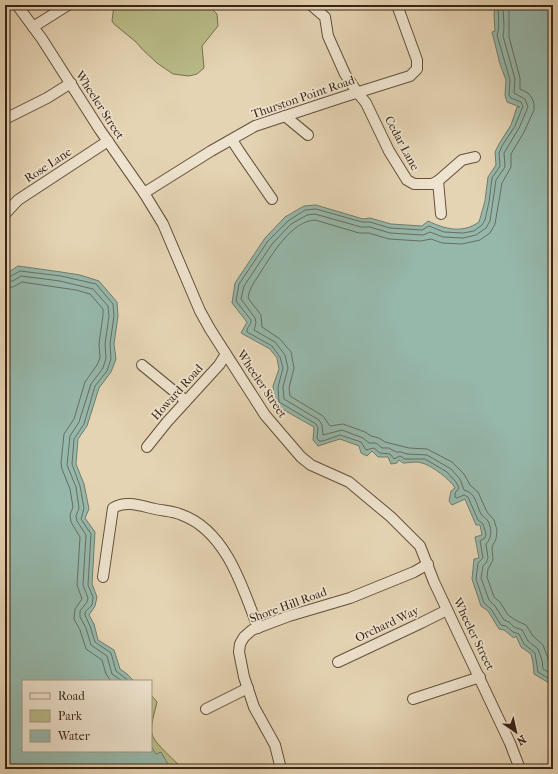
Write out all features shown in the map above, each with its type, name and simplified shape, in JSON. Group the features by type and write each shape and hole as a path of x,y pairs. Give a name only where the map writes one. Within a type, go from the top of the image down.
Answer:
{"street":[{"name":"Wheeler Street","path":"17,5 144,193 163,224 200,311 265,415 301,457 311,465 349,482 364,493 420,546 447,610 480,677 520,769"},
{"path":"33,27 68,5"},
{"name":"Cedar Lane","path":"311,5 324,18 328,36 345,74 366,103 389,151 407,180 414,184 432,184 438,181"},
{"name":"Thurston Point Road","path":"144,193 211,151 255,126 410,76 416,69 417,60 397,5"},
{"path":"5,120 47,98 70,83"},
{"path":"286,116 308,135"},
{"path":"232,140 238,151 272,198"},
{"name":"Rose Lane","path":"5,214 18,200 108,141"},
{"path":"441,214 438,181 462,160 475,157"},
{"name":"Howard Road","path":"147,447 219,365 226,354"},
{"path":"142,365 186,401"},
{"path":"103,577 113,508 118,505 133,504 182,515 208,531 218,542 228,557 239,580 258,628"},
{"name":"Shore Hill Road","path":"281,769 275,745 254,707 240,662 240,644 244,637 252,630 290,616 350,598 414,572 428,564"},
{"name":"Orchard Way","path":"338,662 421,624 447,610"},
{"path":"413,700 480,677"},
{"path":"206,709 248,688"}],"green space":[{"path":"114,5 208,5 217,14 218,26 202,46 204,68 197,74 189,76 173,74 157,63 136,42 114,24 112,21"},
{"path":"152,696 157,702 152,724"},
{"path":"152,733 153,737 162,749 183,769 163,769 152,750"}],"water":[{"path":"495,5 553,5 553,696 549,693 549,683 534,674 531,654 521,647 516,636 514,638 504,630 499,629 488,611 481,606 472,579 474,559 479,558 475,537 482,535 480,525 476,525 465,499 452,505 449,501 451,491 455,488 445,477 426,464 417,462 403,463 399,460 397,463 391,464 388,457 378,457 372,451 367,456 361,453 359,446 340,439 318,446 313,440 314,427 275,405 273,386 279,369 277,358 270,349 241,333 247,322 232,303 235,283 265,238 285,217 304,206 316,205 363,219 370,218 391,224 422,226 428,221 447,228 460,229 473,226 479,222 485,201 488,177 496,165 495,152 511,125 517,107 520,107 507,102 505,95 506,80 500,64 492,32 495,31"},
{"path":"18,266 80,275 99,281 117,302 118,316 114,344 116,359 111,372 99,388 87,426 78,439 76,464 84,484 89,509 85,518 95,532 92,584 97,597 95,606 89,615 94,624 98,640 114,650 120,669 133,680 22,680 22,752 152,752 152,748 156,754 161,752 171,769 5,769 5,272 9,272"}]}
